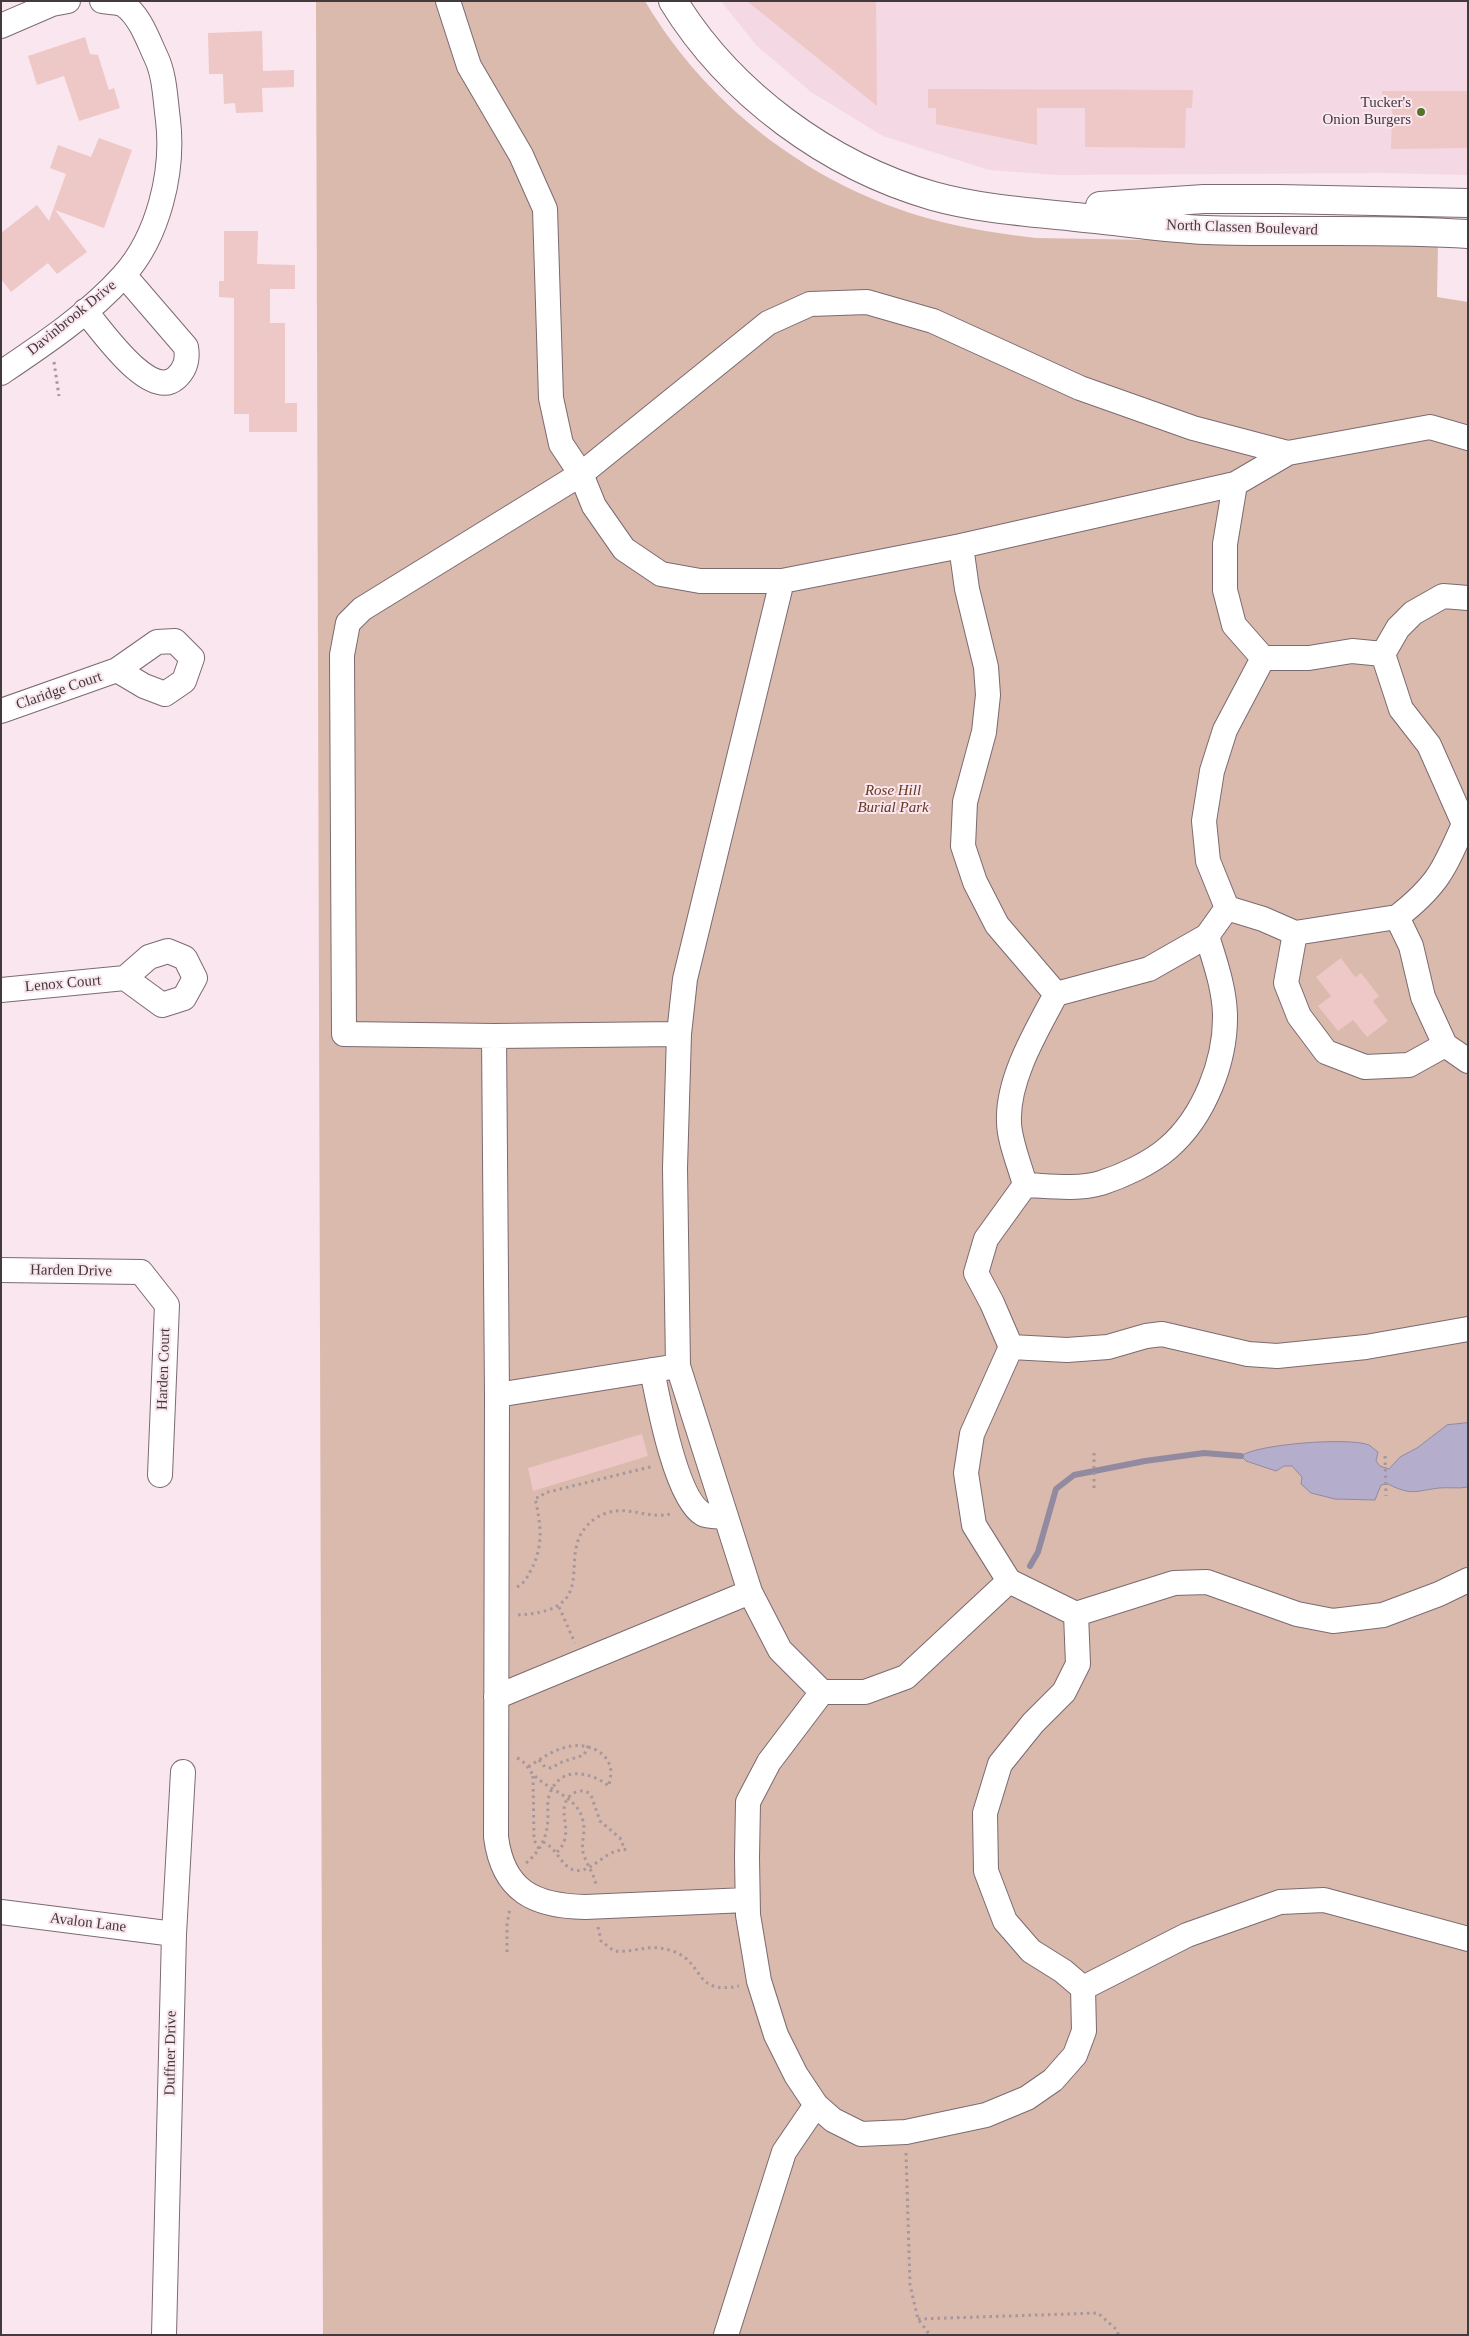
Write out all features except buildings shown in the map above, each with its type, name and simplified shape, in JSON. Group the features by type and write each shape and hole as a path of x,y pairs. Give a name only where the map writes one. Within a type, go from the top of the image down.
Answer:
{"main road":[{"name":"North Classen Boulevard","path":"673,1 718,61 761,102 800,132 844,159 892,181 933,196 977,206 1205,230 1468,234"},
{"name":"North Classen Boulevard","path":"1017,211 1204,200 1366,200 1468,203"}],"street":[{"path":"1,26 52,4 68,1"},
{"path":"448,1 469,66 521,155 544,208 551,398 561,444 581,474 594,506 624,549 661,574 700,582 782,582 961,546 1235,484 1288,453 1430,427 1468,438"},
{"name":"Davinbrook Drive","path":"1,373 50,339 85,311 124,275 151,233 166,187 170,136 162,69 139,23 117,2"},
{"path":"85,311 139,373 156,383 174,380 184,370 187,355 186,347 124,275"},
{"path":"678,1034 494,1036 344,1034 342,655 348,623 362,609 581,474 768,323 810,304 867,302 933,321 1080,388 1194,428 1288,453"},
{"path":"1235,484 1224,544 1225,590 1234,625 1263,658 1308,658 1352,651 1383,654"},
{"path":"961,546 967,590 986,667 988,695 984,732 965,802 963,846 975,882 997,926 1056,994"},
{"path":"782,582 685,979 678,1034 675,1168 678,1366 750,1592 780,1650 822,1692 865,1692 906,1677 1008,1581"},
{"path":"1226,908 1263,919 1295,933 1397,918 1423,897 1444,869 1466,824 1429,745 1401,709 1383,654 1398,628 1414,613 1442,596 1468,598"},
{"path":"1226,908 1208,861 1204,822 1212,771 1225,730 1263,658"},
{"name":"Claridge Court","path":"1,711 117,670"},
{"path":"1025,1185 1008,1123 1010,1096 1030,1042 1056,994 1149,969 1207,936 1226,908"},
{"path":"1397,918 1411,946 1423,997 1444,1045 1468,1061"},
{"path":"1295,933 1286,983 1299,1016 1326,1052 1364,1067 1409,1065 1444,1045"},
{"path":"1025,1185 1074,1187 1101,1183 1133,1170 1168,1148 1196,1116 1222,1054 1225,1015 1222,985 1207,936"},
{"name":"Lenox Court","path":"1,990 125,978"},
{"path":"494,1036 497,1395 496,1837 498,1852 516,1884 544,1903 561,1907 585,1908 747,1900"},
{"path":"1025,1185 986,1238 976,1273 992,1303 1010,1347 972,1434 966,1473 974,1525 1008,1581 1076,1614 1174,1583 1207,1582 1297,1614 1333,1621 1384,1615 1440,1594 1468,1580"},
{"name":"Harden Drive","path":"1,1270 141,1272"},
{"name":"Harden Court","path":"141,1272 167,1305 160,1476"},
{"path":"1010,1347 1067,1350 1108,1348 1146,1336 1162,1334 1248,1354 1277,1356 1366,1347 1468,1329"},
{"path":"497,1395 678,1366"},
{"path":"652,1370 672,1461 693,1503 704,1514 726,1517"},
{"path":"496,1697 750,1592"},
{"path":"822,1692 769,1762 748,1802 747,1900 759,1981 776,2035 796,2075 816,2105 833,2120 861,2134 906,2132 986,2115 1027,2098 1053,2080 1075,2055 1084,2031 1083,1988 1063,1971 1032,1951 1005,1921 986,1871 985,1813 1000,1764 1033,1723 1064,1692 1078,1664 1076,1614"},
{"name":"Duffner Drive","path":"164,2335 174,1934 183,1772"},
{"path":"1083,1988 1187,1935 1280,1902 1324,1900 1468,1939"},
{"name":"Avalon Lane","path":"1,1912 174,1934"},
{"path":"726,2335 784,2152 816,2105"}],"path":[{"path":"56,376 59,396"},
{"path":"1094,1453 1094,1488"},
{"path":"1385,1456 1386,1496"},
{"path":"497,1589 512,1589 520,1586 536,1561 542,1532 535,1498 541,1497 544,1493 672,1461"},
{"path":"497,1615 533,1614 559,1606 568,1596 574,1582 576,1545 586,1527 596,1518 610,1511 622,1509 663,1516 683,1509 693,1503"},
{"path":"559,1606 583,1661"},
{"path":"539,1760 544,1767 551,1768 562,1762 584,1756 590,1742"},
{"path":"507,1952 507,1917 513,1902 516,1884 528,1862 543,1842 548,1827 549,1796 552,1788 566,1776 582,1772 598,1778 609,1786 610,1766 603,1755 581,1745 563,1748 528,1767"},
{"path":"496,1755 512,1756 521,1759 533,1776 534,1840 539,1849"},
{"path":"533,1776 568,1798 582,1815 584,1823 583,1852 596,1886"},
{"path":"543,1842 557,1852 562,1861 571,1868 583,1870 590,1868 610,1854 627,1849 620,1838 600,1821 591,1795 583,1791 576,1792 568,1798 563,1809 565,1839 557,1852"},
{"path":"597,1920 601,1941 614,1951 647,1947 676,1953 683,1957 706,1981 719,1989 759,1981"},
{"path":"906,2132 910,2285 918,2319 930,2335"},
{"path":"918,2319 1098,2314 1118,2331 1118,2335"}],"shaded area":[{"path":"721,1 1468,1 1468,175 1383,173 1057,175 989,170 883,136 811,92 756,45"},
{"path":"1468,1423 1468,1487 1464,1488 1439,1488 1414,1492 1388,1484 1381,1485 1375,1500 1335,1499 1311,1493 1301,1484 1302,1477 1292,1466 1284,1466 1276,1471 1246,1461 1241,1456 1265,1448 1284,1445 1324,1442 1359,1443 1369,1445 1378,1452 1376,1461 1380,1466 1389,1469 1400,1457 1417,1448 1447,1425"}],"green space":[{"name":"Rose Hill Burial Park","path":"316,1 645,1 671,41 701,77 735,111 772,141 811,168 853,190 897,208 965,227 1036,238 1438,245 1437,297 1468,302 1468,2335 323,2335"}],"waterway":[{"path":"1030,1566 1038,1552 1056,1489 1074,1475 1145,1461 1204,1453 1241,1456"}],"place":[{"name":"Tucker's Onion Burgers","path":"1421,112"}]}
